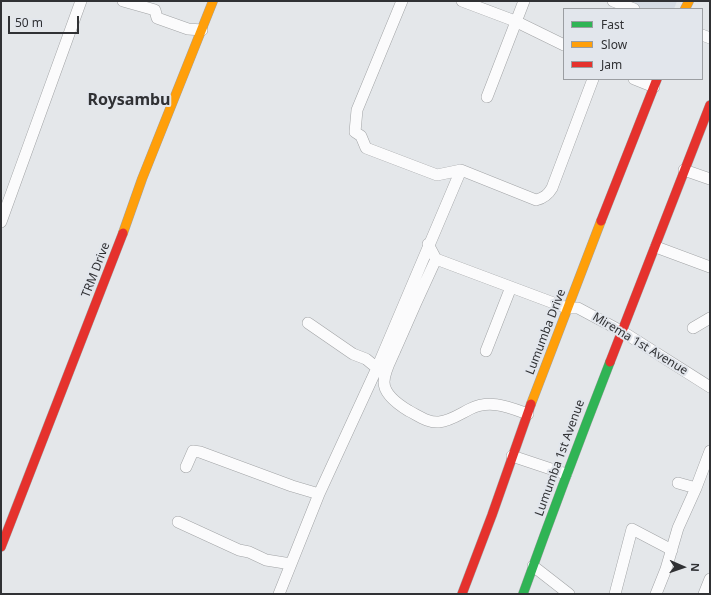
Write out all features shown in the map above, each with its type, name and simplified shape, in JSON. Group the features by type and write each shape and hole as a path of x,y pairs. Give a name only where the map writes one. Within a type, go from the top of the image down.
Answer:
{"street":[{"path":"1,222 81,1"},
{"path":"123,1 155,10 158,18 188,28 202,30"},
{"name":"TRM Drive","path":"1,547 130,214 142,179 213,1"},
{"path":"402,1 356,110 352,135 361,136 366,148 437,175 461,170 536,200 544,198 552,188 593,80"},
{"path":"462,1 515,21 563,45"},
{"path":"487,97 515,21 524,1"},
{"path":"613,1 631,8"},
{"path":"639,80 655,83"},
{"name":"Lumumba Drive","path":"462,594 567,308 655,83"},
{"name":"Lumumba 1st Avenue","path":"523,594 566,474 623,332 710,105"},
{"path":"279,594 319,494 377,368 428,244 461,170"},
{"path":"684,170 710,179"},
{"path":"428,244 436,259 410,314 386,372 384,382 387,392 391,398 406,409 430,422 450,420 471,409 490,404 500,405 528,414"},
{"path":"656,247 710,266"},
{"name":"Mirema 1st Avenue","path":"436,259 567,308 578,308 623,332 710,387"},
{"path":"486,351 511,287"},
{"path":"693,328 710,318"},
{"path":"308,322 353,354 366,359 377,368"},
{"path":"186,467 193,451 200,452 292,486 319,494"},
{"path":"656,594 666,569 678,528 710,452"},
{"path":"512,456 566,474"},
{"path":"678,484 696,488"},
{"path":"178,522 239,550 249,552 266,560 291,564"},
{"path":"615,594 632,529 672,550"},
{"path":"533,566 569,594"},
{"path":"704,594 710,579"}],"shaded area":[{"path":"616,1 677,1 674,8 634,8"}],"traffic: fast":[{"path":"523,594 610,362"}],"traffic: slow":[{"path":"123,233 142,179 213,1"},
{"path":"686,8 689,1"},
{"path":"531,404 601,221"}],"traffic: jam":[{"path":"601,221 657,80"},
{"path":"610,362 710,105"},
{"path":"1,547 123,233"},
{"path":"462,594 492,515 531,404"}],"district":[{"name":"Roysambu","path":"129,100"}]}
